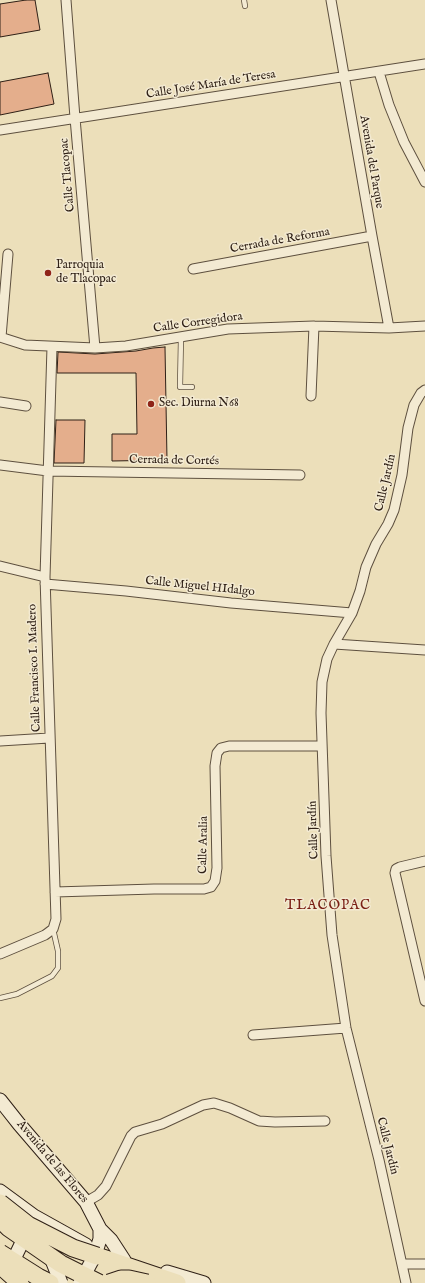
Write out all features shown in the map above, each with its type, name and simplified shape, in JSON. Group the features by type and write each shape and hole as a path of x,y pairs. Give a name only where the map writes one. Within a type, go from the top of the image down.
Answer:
{"highway":[{"path":"0,1203 28,1225 73,1248 177,1283"},
{"path":"0,1215 36,1240 108,1276 133,1283"},
{"path":"0,1219 9,1228 61,1264 99,1283"},
{"path":"0,1239 6,1246 31,1262 88,1283"},
{"path":"7,1268 50,1280"},
{"path":"109,1283 120,1279 129,1279 147,1283"}],"main road":[{"name":"Avenida de las Flores","path":"0,1100 86,1202 100,1229 111,1240 124,1260"},
{"path":"0,1191 32,1222 41,1234 50,1280 94,1253"},
{"path":"32,1222 94,1253 204,1283"},
{"path":"7,1268 32,1222"},
{"path":"80,1283 100,1239 100,1229"}],"street":[{"name":"Calle Tlacopac","path":"66,0 95,348"},
{"name":"Avenida del Parque","path":"331,0 389,328"},
{"name":"Calle José María de Teresa","path":"0,130 425,64"},
{"path":"379,72 389,105 404,142 425,182"},
{"name":"Cerrada de Reforma","path":"193,269 372,236"},
{"path":"1,337 8,254"},
{"path":"311,396 314,326"},
{"name":"Calle Corregidora","path":"1,337 25,345 95,348 126,346 228,330 314,326 389,328 425,326"},
{"name":"Calle Francisco I. Madero","path":"52,347 45,580 56,919 53,929"},
{"name":"Calle Jardín","path":"406,1283 403,1264 346,1028 332,935 326,856 321,713 322,682 327,659 352,613 369,561 394,510 402,475 408,428 414,405 421,393 425,390"},
{"path":"0,402 26,406"},
{"name":"Cerrada de Cortés","path":"0,465 48,471 300,475"},
{"name":"Calle Miguel HIdalgo","path":"0,566 45,580 126,591 231,603 352,613"},
{"path":"334,644 425,650"},
{"path":"0,741 49,738"},
{"name":"Calle Aralia","path":"55,892 204,889 211,887 215,881 217,868 215,766 217,753 221,748 229,746 322,746"},
{"path":"425,860 400,867 396,869 395,873 422,970 425,1001"},
{"path":"0,954 46,935 53,929"},
{"path":"253,1035 346,1028"},
{"path":"86,1202 98,1195 106,1186 131,1136 136,1132 162,1124 203,1105 214,1103 230,1108 259,1121 325,1121"},
{"path":"403,1264 425,1264"}],"lane":[{"path":"244,0 245,6"},
{"path":"181,337 180,387 192,387"},
{"path":"0,998 17,994 52,976 58,968 58,951 53,929"}],"building":[{"path":"35,0 40,30 0,37 0,4"},
{"path":"48,73 54,104 0,115 0,82"},
{"name":"Sec. Diurna N68","path":"165,347 167,460 112,461 112,434 137,434 136,373 57,373 58,352 95,354"},
{"path":"56,420 85,420 84,463 54,463"}],"place":[{"name":"Parroquia de Tlacopac","path":"48,273"},
{"name":"Sec. Diurna N68","path":"151,404"}],"district":[{"name":"TLACOPAC","path":"328,906"}]}
